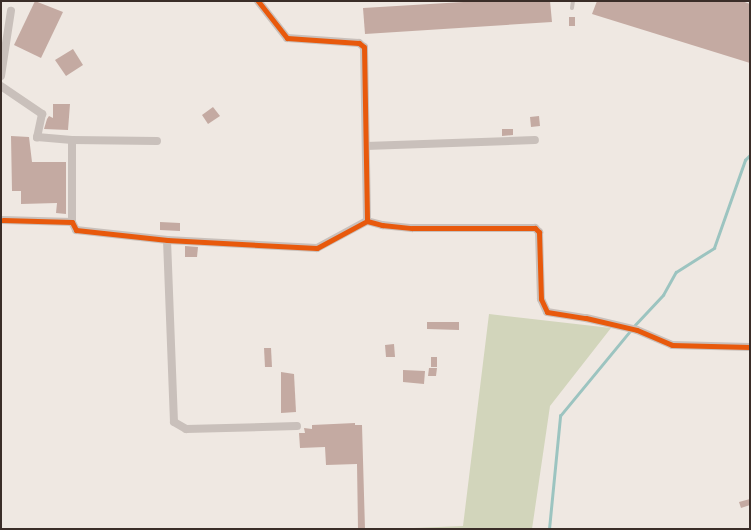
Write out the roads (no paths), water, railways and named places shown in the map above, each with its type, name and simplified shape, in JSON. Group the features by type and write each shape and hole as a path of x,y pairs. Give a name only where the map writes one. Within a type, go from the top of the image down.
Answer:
{"street":[{"path":"258,1 287,38 360,43 364,47 367,220"},
{"path":"1,76 11,11"},
{"path":"1,86 42,114 37,137 72,140 157,141"},
{"path":"72,140 72,222 76,230 167,240 317,248 367,220 382,225 412,228 535,228 539,232 541,299 547,312 637,330 672,345 750,347"},
{"path":"366,146 535,140"},
{"path":"3,220 72,222"},
{"path":"167,240 174,422 186,429 297,426"}],"lane":[{"path":"572,8 573,1"}],"waterway":[{"path":"633,327 663,295 676,272 714,248 745,160 750,155"},
{"path":"549,529 560,416 630,331"}]}
